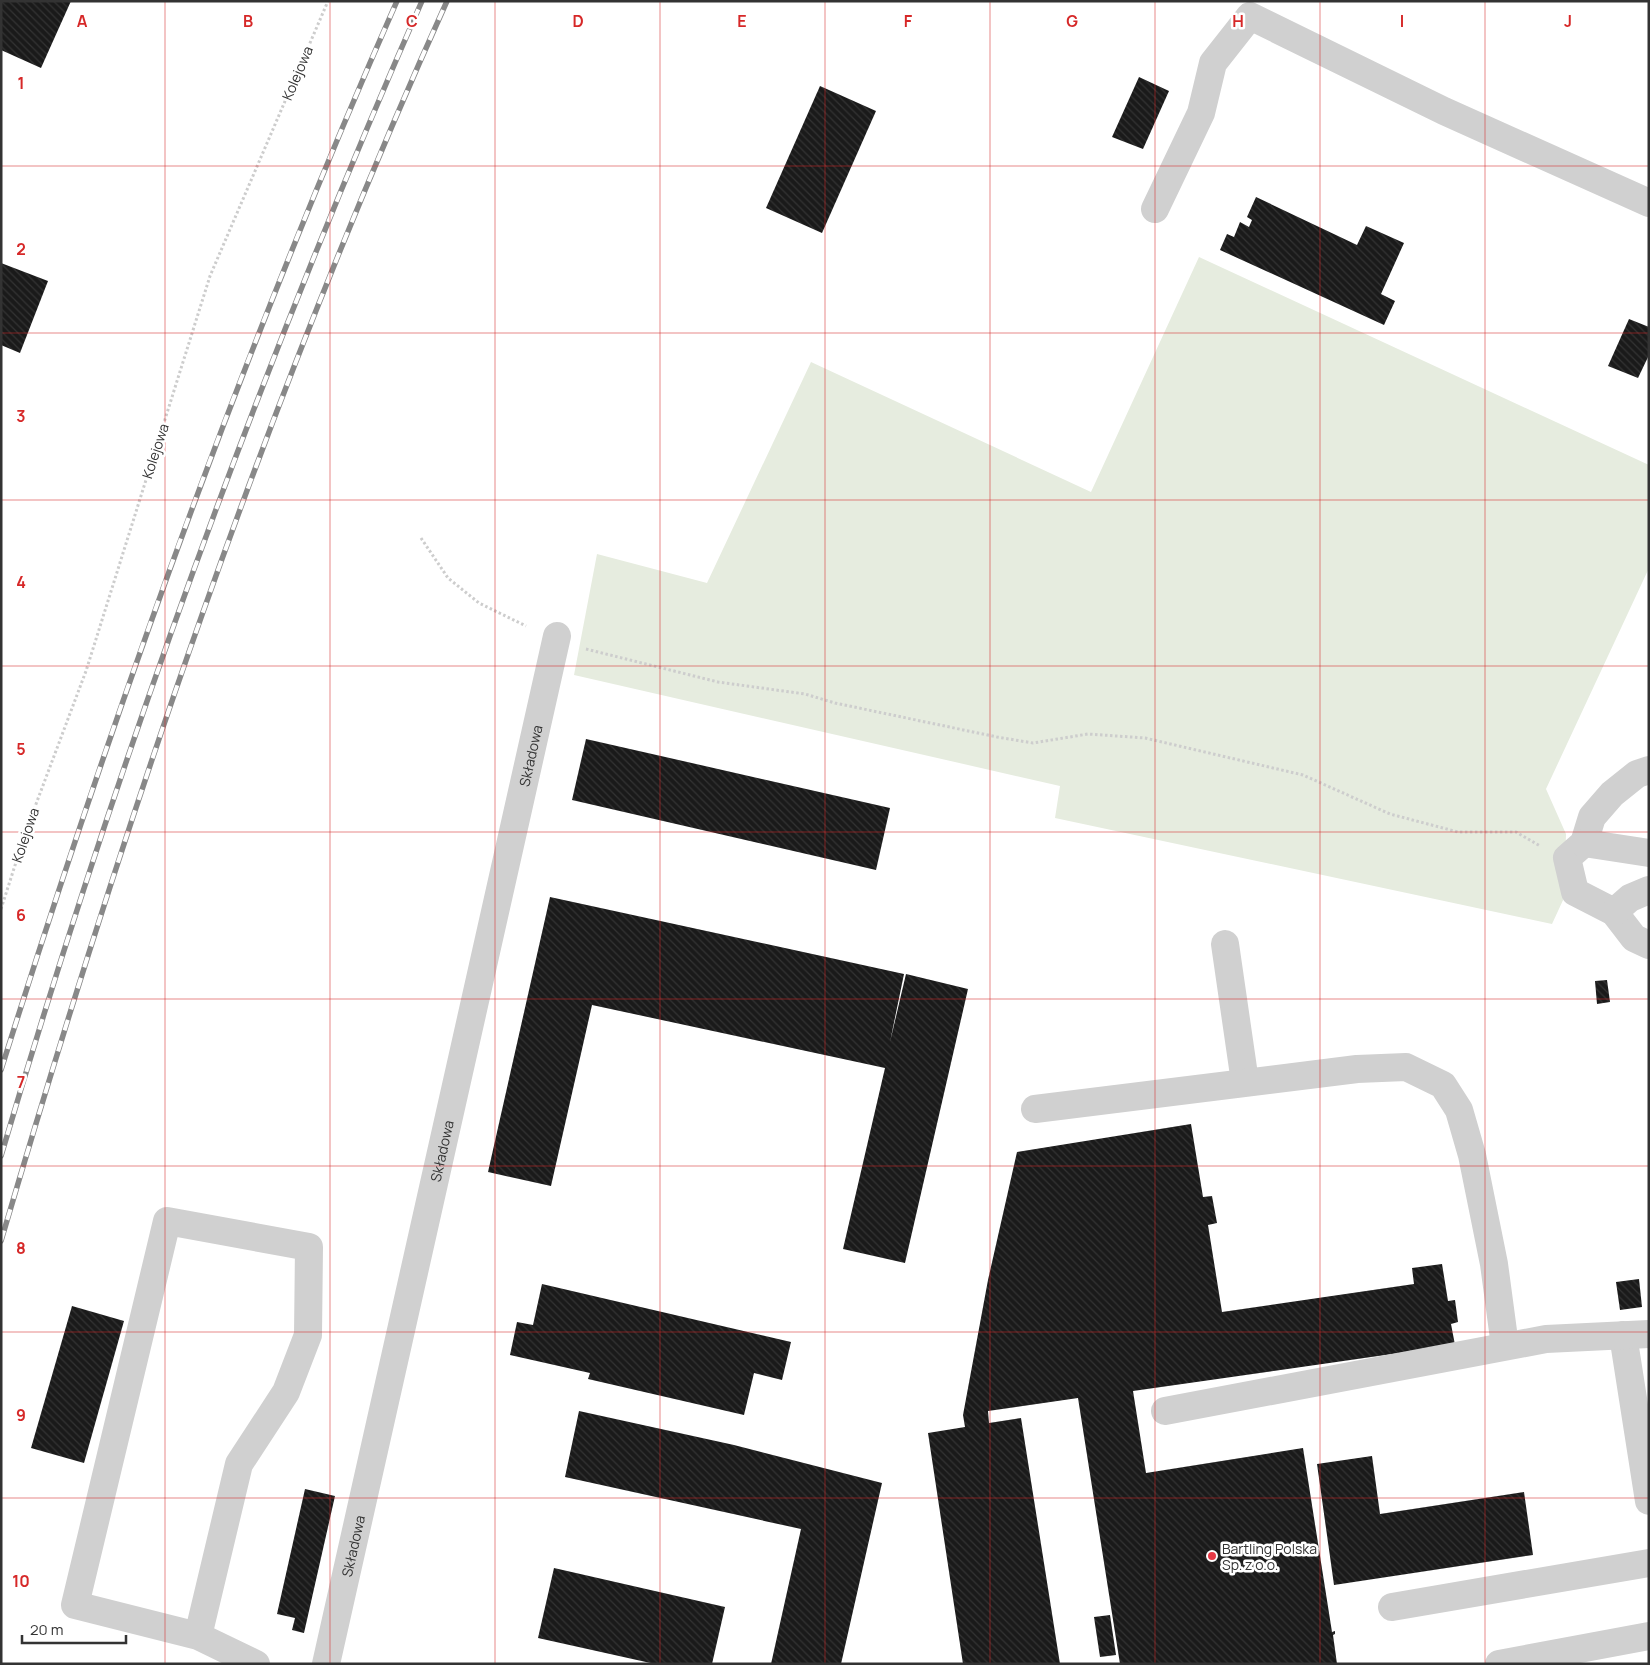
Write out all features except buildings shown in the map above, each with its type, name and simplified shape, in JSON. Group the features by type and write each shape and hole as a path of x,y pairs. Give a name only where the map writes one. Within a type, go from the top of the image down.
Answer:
{"street":[{"path":"1156,209 1201,113 1213,63 1250,16 1444,112 1649,203"},
{"name":"Składowa","path":"326,1664 557,636"},
{"path":"1649,770 1637,774 1612,794 1592,817 1576,851 1575,892 1614,912 1634,938 1649,945"},
{"path":"1576,851 1649,853"},
{"path":"1614,912 1630,898 1649,890"},
{"path":"1225,944 1245,1082"},
{"path":"1035,1109 1357,1068 1406,1067 1443,1085 1459,1110 1472,1155 1494,1264 1505,1346"},
{"path":"198,1636 239,1464 286,1392 308,1335 309,1247 167,1221 76,1605 198,1636 256,1664"},
{"path":"1165,1410 1546,1339 1636,1334 1649,1501"},
{"path":"1392,1607 1649,1564"},
{"path":"1499,1664 1588,1656 1649,1636"}],"path":[{"name":"Kolejowa","path":"1,909 27,828 86,671 210,276 328,1"},
{"path":"421,538 448,578 479,603 518,623 557,636 593,652 718,682 805,694 835,703 1033,743 1088,734 1145,738 1303,775 1390,814 1458,832 1516,832 1551,853 1576,851"}],"shaded area":[{"path":"1199,257 1649,465 1649,568 1546,789 1566,834 1564,898 1552,924 1055,818 1060,786 574,675 597,554 707,583 811,362 1091,492"}],"railway":[{"path":"1,1070 89,799 184,530 286,264 340,132 397,1"},
{"path":"1,1156 93,862 193,572 303,284 361,142 422,1"},
{"path":"1,1241 48,1083 98,926 149,769 203,613 259,458 318,305 381,152 447,1"}],"place":[{"name":"Bartling Polska Sp. z o.o.","path":"1212,1556"}]}
